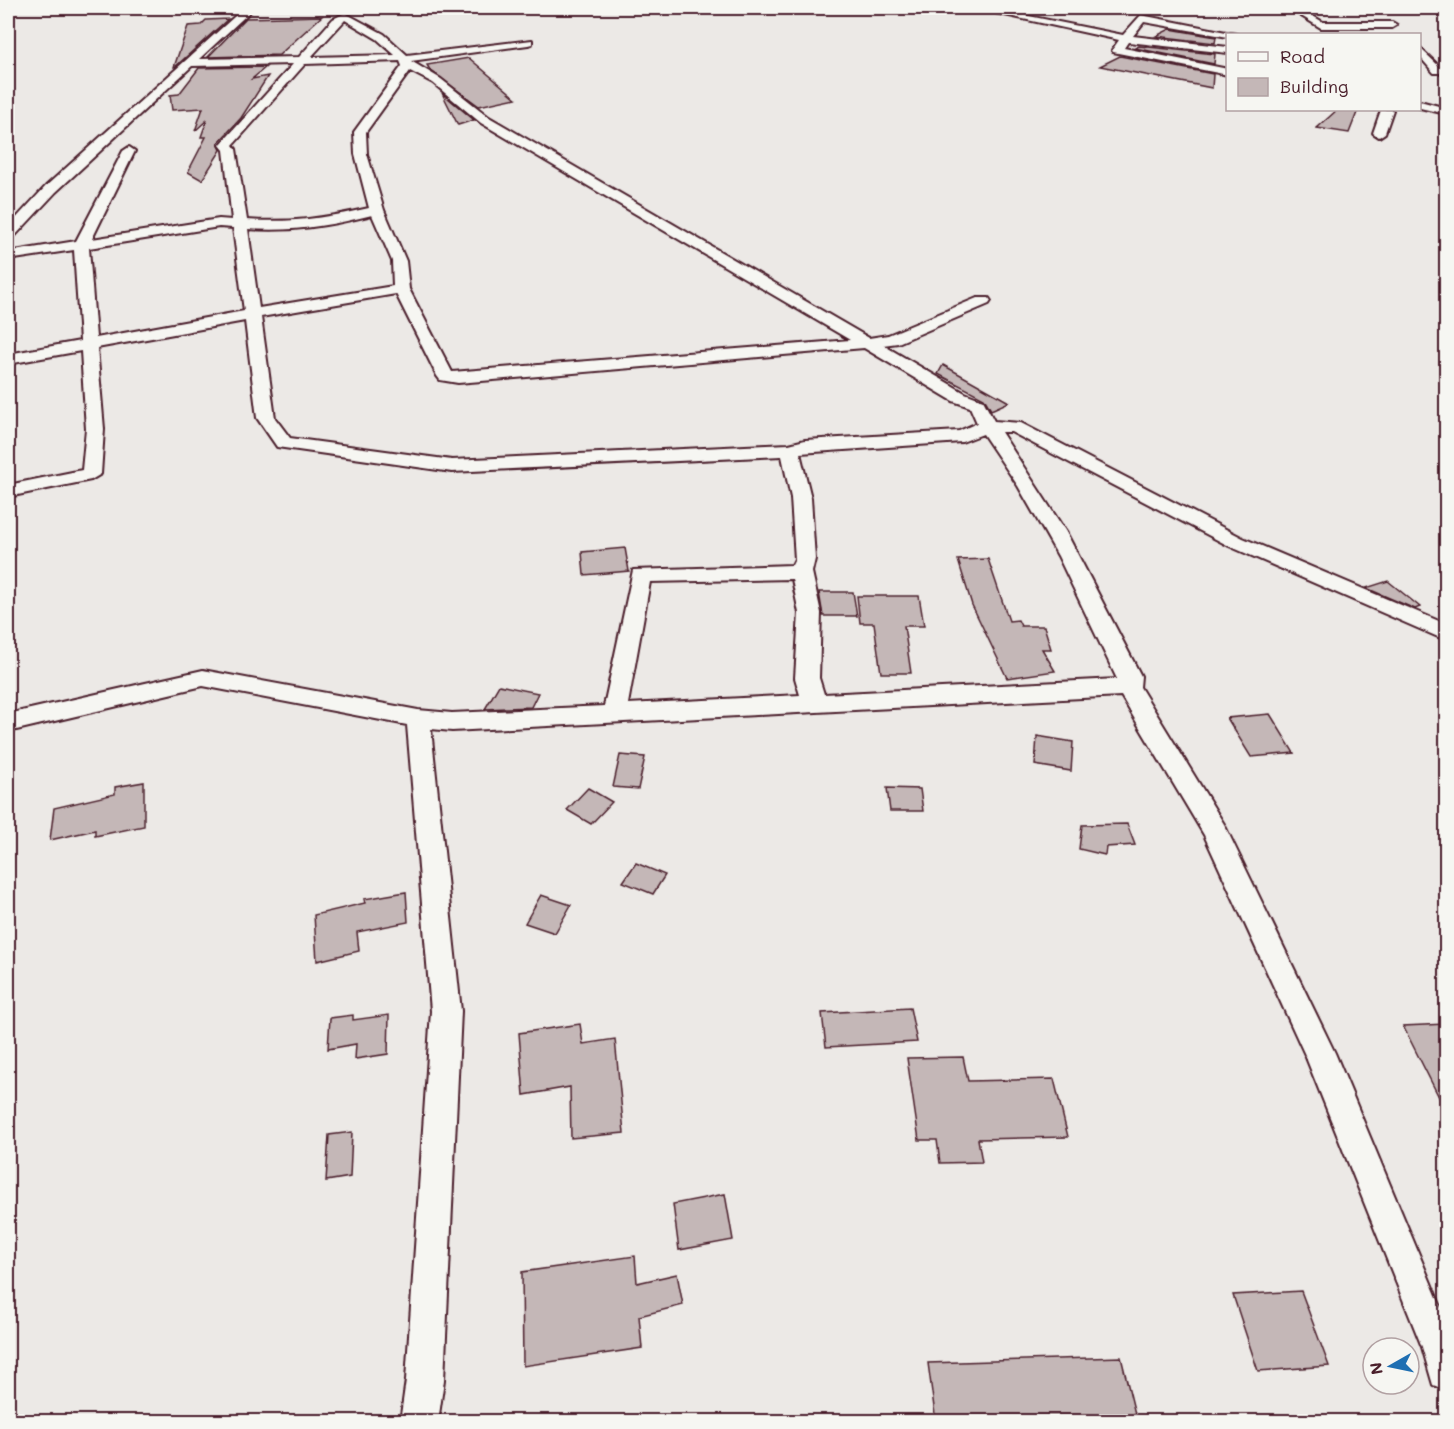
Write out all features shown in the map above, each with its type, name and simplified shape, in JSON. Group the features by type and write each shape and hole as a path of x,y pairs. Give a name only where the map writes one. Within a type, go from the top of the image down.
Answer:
{"street":[{"path":"8,235 51,189 249,8"},
{"path":"977,8 1127,39 1226,50"},
{"path":"998,13 1009,8"},
{"path":"1293,8 1332,33"},
{"path":"1379,14 1401,33"},
{"path":"1226,33 1138,15 1127,39 1117,50 1226,72"},
{"path":"1444,1355 1320,1053 1215,831 1128,687 1129,676 1090,593 1028,486 986,426 977,404 959,397 485,120 437,81 407,62 374,32 345,16 336,21 226,145 230,148 241,223 266,418 284,443 452,466 790,450 805,446 962,436 986,426 1015,427 1236,542 1446,632"},
{"path":"1321,25 1392,26"},
{"path":"190,63 407,62 528,42"},
{"path":"1421,53 1442,71"},
{"path":"407,62 360,132 361,154 377,210 399,261 401,289 446,376 458,378 846,346 892,339 983,301"},
{"path":"1421,69 1442,71"},
{"path":"1421,105 1446,111"},
{"path":"1379,133 1387,111"},
{"path":"8,490 91,474 95,429 81,244 129,151"},
{"path":"8,256 172,228 241,223 288,227 332,221 377,210"},
{"path":"8,358 251,315 275,308 401,289"},
{"path":"790,450 801,498 805,559 801,572 810,613 807,678 814,702"},
{"path":"614,713 640,575 801,572"},
{"path":"8,723 203,678 418,719 452,723 1128,687"},
{"path":"418,719 446,1011 425,1380 419,1422"}],"building":[{"path":"322,16 279,55 208,57 246,18"},
{"path":"228,19 174,67 188,26 201,25 206,20"},
{"path":"1170,29 1216,37 1215,43 1156,36"},
{"path":"1139,46 1215,54 1214,64 1135,48"},
{"path":"1120,56 1213,74 1212,88 1100,66"},
{"path":"469,58 516,98 479,106 430,70 427,65"},
{"path":"266,67 252,79 268,76 241,118 218,143 221,150 202,180 188,172 206,137 201,137 207,120 195,131 203,108 172,110 170,95 179,94 199,68"},
{"path":"442,93 474,120 458,125"},
{"path":"1336,111 1358,111 1349,133 1317,128"},
{"path":"943,365 1009,402 991,410 984,398 938,374"},
{"path":"625,548 629,571 584,575 582,552"},
{"path":"988,559 1009,621 1018,620 1021,626 1044,626 1051,649 1042,649 1055,671 1007,678 972,605 958,560"},
{"path":"1388,581 1420,607 1415,609 1366,588"},
{"path":"819,592 853,592 857,616 823,616"},
{"path":"857,596 919,596 924,626 904,626 911,673 881,673 874,623 860,623"},
{"path":"499,685 538,693 531,707 485,709"},
{"path":"1270,714 1294,753 1251,757 1227,718"},
{"path":"1037,736 1073,742 1071,771 1035,765"},
{"path":"620,755 645,757 638,789 613,787"},
{"path":"144,782 144,826 95,836 95,830 50,840 54,808 115,794 115,787"},
{"path":"588,788 612,802 591,824 567,810"},
{"path":"887,788 920,789 923,811 890,811"},
{"path":"1127,824 1135,845 1106,847 1105,855 1079,849 1082,825"},
{"path":"636,863 665,875 653,894 623,882"},
{"path":"406,892 408,922 357,932 359,951 317,961 314,915 365,903 364,899"},
{"path":"541,895 571,905 555,933 525,923"},
{"path":"910,1008 917,1042 826,1047 822,1013"},
{"path":"353,1015 353,1020 389,1015 388,1054 355,1059 356,1044 328,1049 330,1018"},
{"path":"580,1024 583,1044 615,1039 624,1133 571,1138 570,1087 524,1095 519,1033"},
{"path":"1446,1024 1446,1111 1403,1026"},
{"path":"963,1057 968,1081 1054,1079 1068,1137 978,1139 982,1162 940,1163 937,1140 919,1140 907,1058"},
{"path":"352,1132 350,1177 326,1181 329,1135"},
{"path":"725,1194 733,1240 679,1250 673,1204"},
{"path":"635,1256 637,1283 677,1274 683,1305 639,1316 642,1348 523,1366 522,1272"},
{"path":"1301,1291 1329,1366 1258,1371 1233,1295"},
{"path":"1121,1357 1137,1422 936,1422 928,1363"}]}
